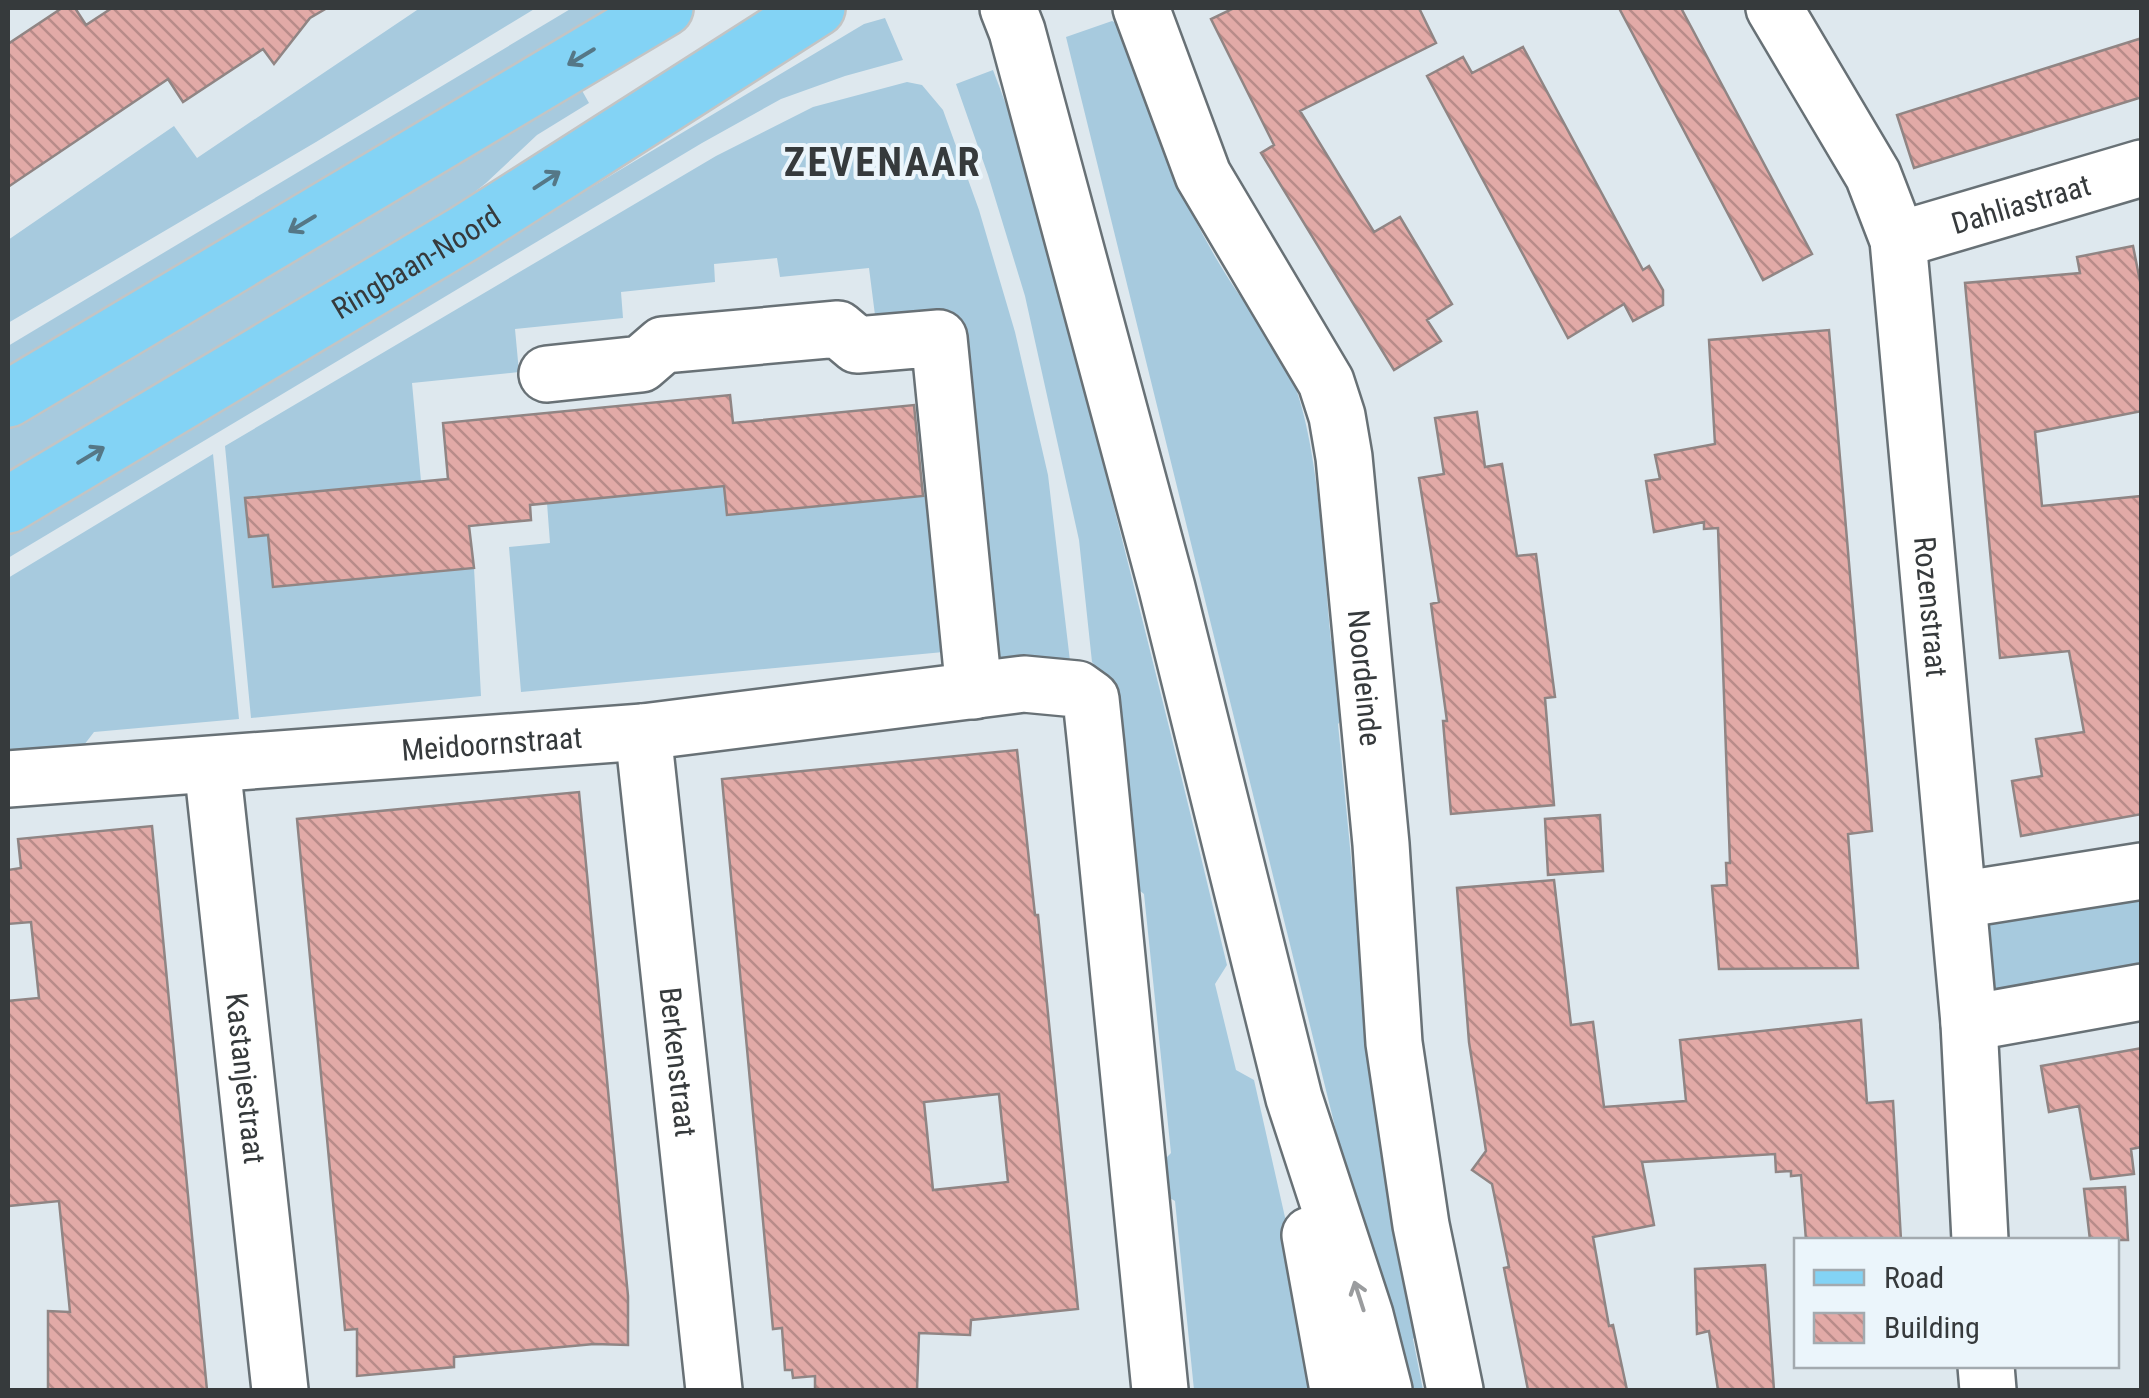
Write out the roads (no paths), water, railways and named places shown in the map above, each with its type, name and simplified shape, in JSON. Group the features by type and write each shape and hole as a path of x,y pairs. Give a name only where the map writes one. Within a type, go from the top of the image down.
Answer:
{"main road":[{"path":"8,399 665,8"},
{"name":"Ringbaan-Noord","path":"8,505 465,232 817,8"}],"street":[{"path":"1008,8 1018,30 1167,588 1294,1098 1365,1315 1384,1390"},
{"name":"Noordeinde","path":"1141,8 1203,174 1326,382 1337,416 1380,844 1394,1043 1420,1225 1455,1390"},
{"name":"Rozenstraat","path":"1774,8 1872,175 1898,240 1970,1023 1980,1238"},
{"name":"Dahliastraat","path":"1898,240 2142,168"},
{"path":"546,374 641,364 663,346 838,329 857,345 939,338 974,691"},
{"name":"Meidoornstraat","path":"8,779 643,732 1024,684 1078,689 1091,699 1160,1390"},
{"name":"Berkenstraat","path":"643,732 714,1390"},
{"name":"Kastanjestraat","path":"212,765 280,1390"},
{"path":"1959,900 2142,871"},
{"path":"1970,1023 2142,992"},
{"path":"1294,1098 1304,1195 1338,1390"}],"district":[{"name":"ZEVENAAR","path":"883,162"}]}
